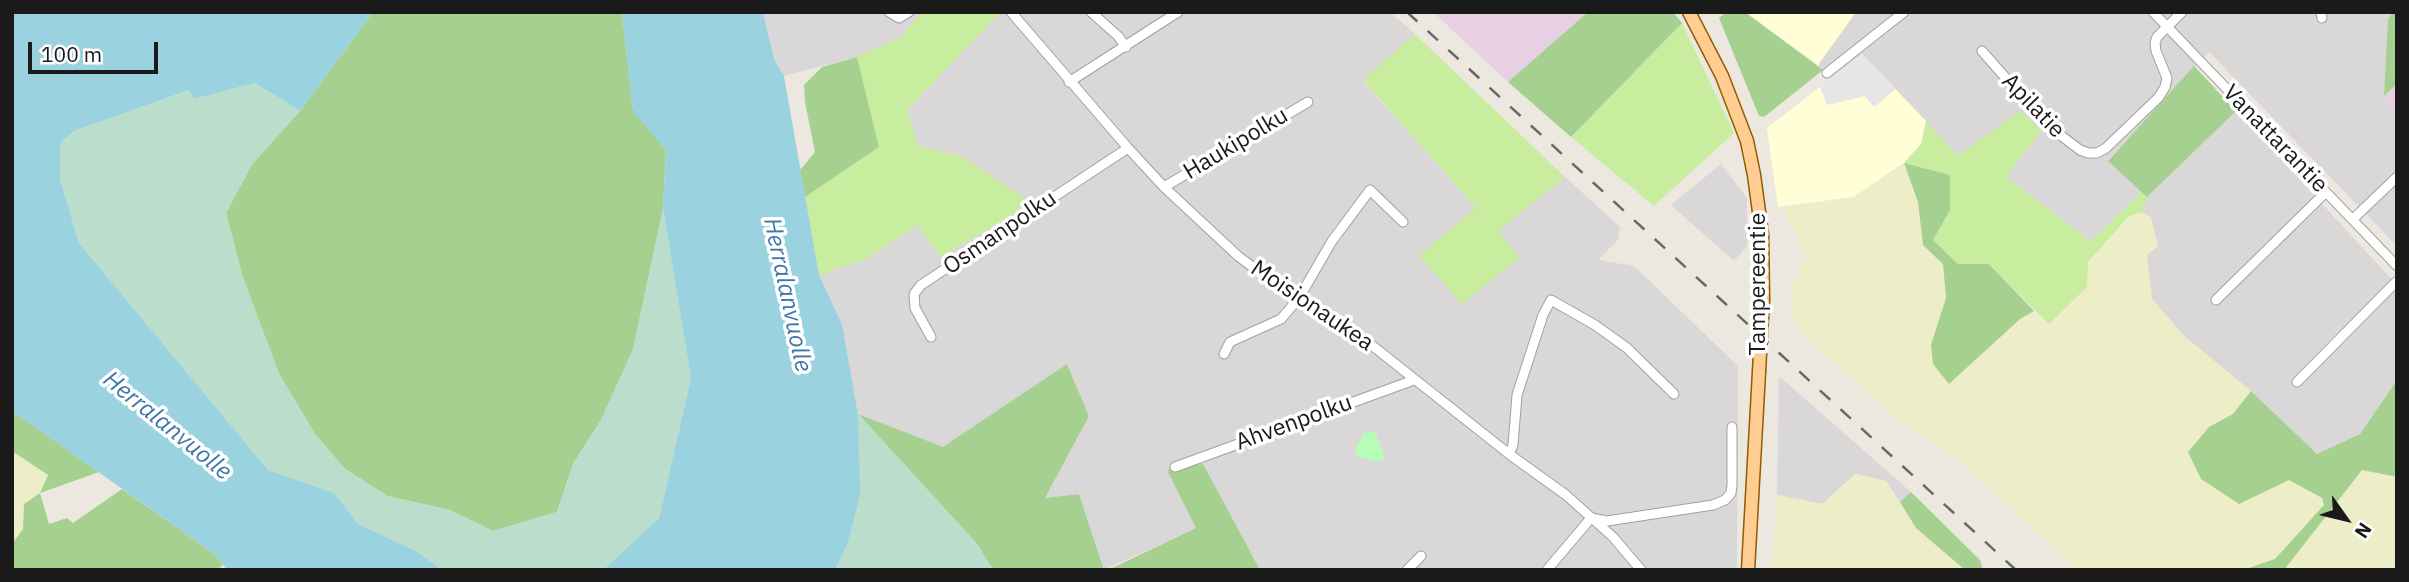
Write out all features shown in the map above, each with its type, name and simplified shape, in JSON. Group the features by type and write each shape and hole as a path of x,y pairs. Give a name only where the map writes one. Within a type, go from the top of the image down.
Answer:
{"main road":[{"name":"Tampereentie","path":"1689,12 1722,76 1747,141 1762,234 1763,299 1748,570"}],"street":[{"path":"889,12 899,18 909,12"},
{"name":"Moisionaukea","path":"1011,12 1069,82 1164,187 1238,256 1364,338 1509,454 1566,495 1613,537 1641,570"},
{"path":"1091,12 1118,36 1126,47"},
{"path":"1069,82 1178,12"},
{"path":"1827,73 1904,12"},
{"name":"Vanattarantie","path":"2153,12 2397,266"},
{"path":"2166,27 2182,12"},
{"name":"Apilatie","path":"1982,51 2047,125 2080,150 2097,153 2159,97 2165,87 2166,78 2155,43 2166,27"},
{"name":"Haukipolku","path":"1164,187 1308,102"},
{"name":"Osmanpolku","path":"931,337 915,308 914,294 921,285 1128,148"},
{"path":"2353,219 2397,177"},
{"path":"1224,354 1230,342 1281,319 1299,298 1332,241 1370,190 1403,222"},
{"path":"2216,300 2326,192"},
{"path":"2297,382 2397,281"},
{"path":"1509,454 1513,445 1517,395 1543,315 1551,300 1595,325 1627,348 1674,394"},
{"name":"Ahvenpolku","path":"1175,467 1414,380"},
{"path":"1547,570 1591,518 1607,521 1713,505 1725,500 1731,493 1732,485 1732,427"},
{"path":"1408,570 1421,556"}],"shaded area":[{"path":"763,12 922,12 900,38 857,57 784,76 774,59"},
{"path":"1001,12 1390,12 1415,34 1363,81 1477,209 1461,303 1518,258 1497,231 1565,177 1620,227 1618,240 1598,260 1634,266 1738,366 1737,570 1260,570 1202,464 1197,528 1104,570 1079,494 1045,498 1089,416 1067,364 943,448 858,414 842,324 819,275 868,258 917,225 941,257 1031,204 963,157 918,146 907,110"},
{"path":"1433,12 1588,12 1508,82"},
{"path":"1745,12 1856,12 1818,65"},
{"path":"1856,12 2393,12 2388,19 2384,96 2397,116 2397,246 2209,52 2108,160 2142,191 2091,241 2006,177 2042,130 1958,156 1862,54 1831,77 1823,70 1818,65"},
{"path":"1862,54 1926,121 1921,144 1904,163 1854,197 1778,207 1767,128"},
{"path":"1862,54 1896,89 1874,107 1865,96 1827,105 1820,86"},
{"path":"255,83 300,111 252,164 226,213 243,278 279,374 315,434 344,468 387,496 450,510 493,531 557,512 573,464 601,420 633,350 663,209 691,378 659,518 603,570 443,570 414,550 358,524 334,493 268,470 79,243 60,179 60,143 74,131 189,90 195,99"},
{"path":"2397,84 2397,116 2384,96"},
{"path":"2236,111 2397,285 2397,380 2360,434 2317,454 2251,391 2185,337 2152,299 2142,212 2147,197"},
{"path":"1904,163 1918,202 1923,245 1943,264 1946,298 1931,345 1949,384 2020,319 2034,311 2048,324 2087,287 2088,262 2129,216 2142,212 2151,218 2158,246 2147,255 2152,300 2185,337 2251,391 2233,414 2209,427 2239,504 2289,480 2322,498 2325,505 2275,559 2243,570 2077,570 1961,461 1901,422 1802,334 1791,317 1793,281 1807,258 1783,207 1854,197"},
{"path":"1721,164 1747,198 1747,246 1734,261 1671,205"},
{"path":"1779,376 1911,492 1900,502 1886,481 1856,474 1822,504 1777,495"},
{"path":"858,414 977,544 993,570 835,570 848,543 859,495"},
{"path":"12,451 48,475 40,493 24,504 23,530 12,544"},
{"path":"2362,470 2397,477 2397,570 2284,570"},
{"path":"1855,474 1886,481 1916,528 1965,570 1772,570 1777,495 1822,504"}],"green space":[{"path":"373,12 622,12 633,110 666,150 663,209 633,350 601,420 573,464 557,512 493,531 450,510 387,496 344,468 315,434 279,374 243,278 226,213 252,164 300,111"},
{"path":"922,12 1000,13 907,110 918,146 963,157 1032,203 941,257 917,225 868,258 819,275 805,197 879,147 857,57 900,38"},
{"path":"1588,12 1673,12 1682,23 1571,137 1508,82"},
{"path":"1726,12 1745,12 1823,70 1764,117 1759,116 1719,18"},
{"path":"2393,12 2397,12 2397,84 2384,96 2388,19"},
{"path":"1682,23 1734,133 1654,206 1571,137"},
{"path":"1415,34 1565,177 1498,231 1519,258 1462,304 1419,256 1476,208 1363,80"},
{"path":"857,57 879,147 805,197 800,170 815,152 804,85 822,67"},
{"path":"2194,66 2236,111 2147,197 2108,161"},
{"path":"2020,111 2042,130 2006,177 2091,241 2142,191 2147,197 2142,212 2129,216 2088,262 2087,287 2049,324 1989,264 1958,264 1933,240 1950,210 1950,175 1904,163 1921,144 1926,121 1958,156"},
{"path":"1904,163 1950,175 1950,210 1933,240 1958,264 1989,264 2034,311 2020,319 1949,384 1933,364 1931,345 1946,298 1943,264 1923,245 1918,202"},
{"path":"1067,364 1089,416 1045,498 1079,494 1104,570 993,570 977,544 858,414 943,447"},
{"path":"2397,380 2397,477 2362,470 2284,570 2243,570 2275,559 2324,505 2322,498 2289,480 2239,504 2201,479 2188,452 2209,427 2233,414 2251,391 2317,454 2360,434"},
{"path":"12,411 99,472 40,493 48,475 12,451"},
{"path":"1375,431 1385,459 1378,462 1355,456 1356,447 1364,433"},
{"path":"1203,464 1260,570 1108,570 1196,528 1167,470"},
{"path":"122,489 216,555 223,565 217,570 12,570 12,544 23,529 24,504 40,493 49,524 67,518 73,523"},
{"path":"1911,492 1980,560 1983,570 1965,570 1916,528 1900,502"}],"water":[{"name":"Herralanvuolle","path":"12,12 373,12 300,111 255,83 194,99 189,90 74,131 60,143 60,179 79,243 268,470 334,493 358,524 414,550 443,570 227,570 216,555 12,411"},
{"name":"Herralanvuolle","path":"622,12 763,12 774,59 784,76 819,275 842,324 858,414 860,495 848,543 835,570 603,570 659,518 691,378 663,209 666,150 633,111"}],"railway":[{"path":"1407,12 2016,570"}]}
